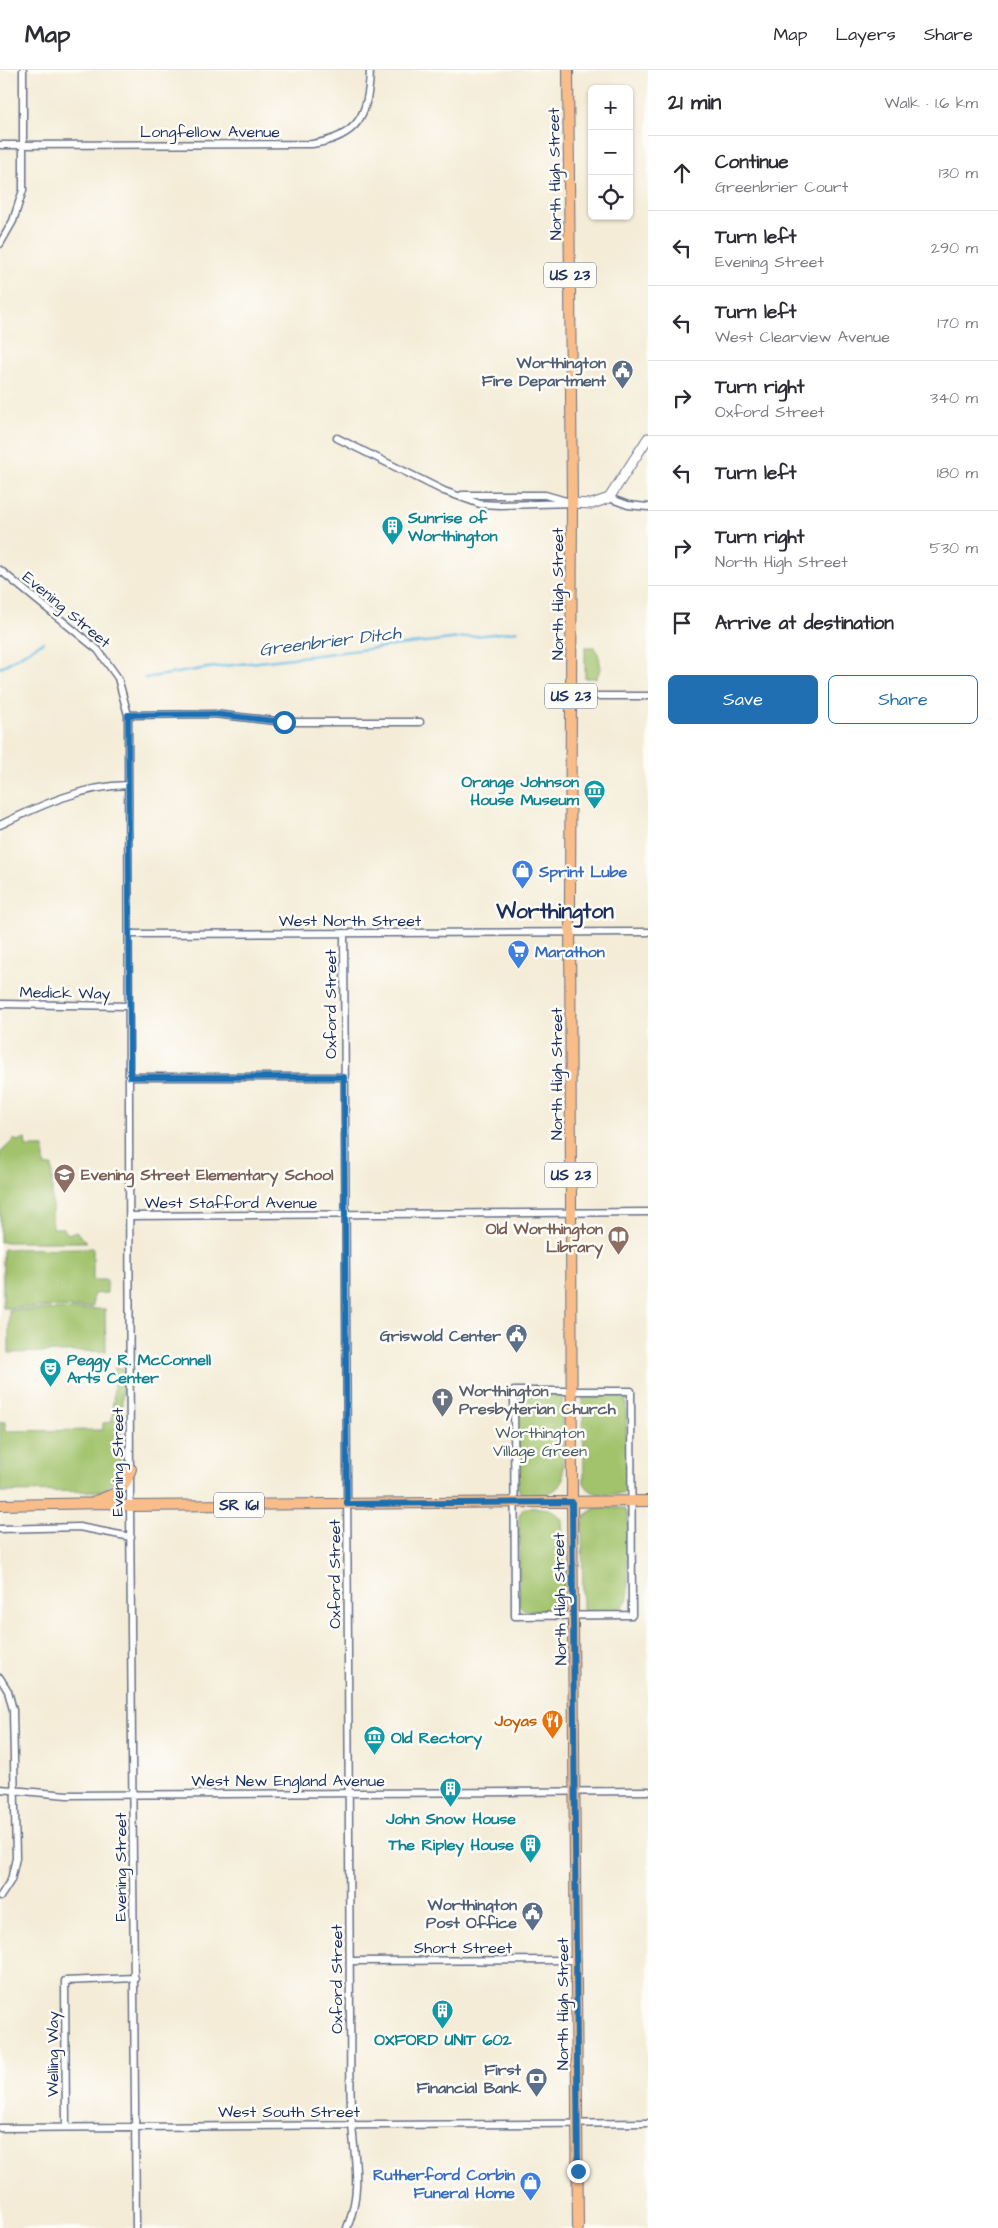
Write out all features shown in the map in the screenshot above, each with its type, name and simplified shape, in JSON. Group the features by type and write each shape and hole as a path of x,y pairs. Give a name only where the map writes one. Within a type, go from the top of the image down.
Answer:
{"main road":[{"name":"North High Street","path":"568,70 572,503 570,933 572,1502 575,1616 578,2228"},
{"path":"87,1504 120,1491 125,1486 130,1468"},
{"name":"SR 161","path":"0,1505 87,1504 130,1506 648,1501"}],"street":[{"path":"0,244 13,221 23,190 23,70"},
{"name":"Longfellow Avenue","path":"0,145 312,144 327,142 340,137 353,128 361,117 368,104 370,70"},
{"path":"337,438 444,491 480,504 501,506 592,504 610,498 648,438"},
{"path":"610,498 628,505 648,507"},
{"name":"Evening Street","path":"0,570 98,650 118,678 128,715 130,1506 134,1795 136,2228"},
{"path":"571,696 648,696"},
{"path":"128,715 214,714 284,722 420,722"},
{"path":"0,824 58,799 86,790 106,786 128,785"},
{"name":"West North Street","path":"130,934 648,932"},
{"name":"Oxford Street","path":"344,934 350,1961 352,2125 357,2171 355,2196 347,2228"},
{"name":"Medick Way","path":"0,1004 129,1006"},
{"path":"130,1077 344,1077"},
{"name":"West Stafford Avenue","path":"130,1216 648,1212"},
{"path":"514,1391 572,1391 631,1391 632,1615 515,1616 514,1391"},
{"path":"0,1529 79,1527 131,1538"},
{"path":"0,1678 8,1691 13,1710 15,1869 11,1880 0,1897"},
{"name":"West New England Avenue","path":"0,1788 67,1795 648,1791"},
{"name":"Short Street","path":"350,1961 577,1960"},
{"name":"Welling Way","path":"66,2126 65,1981 135,1978"},
{"name":"West South Street","path":"0,2128 648,2123"}],"green space":[{"path":"585,647 595,647 598,655 600,666 596,678 585,678"},
{"path":"15,1139 17,1141 25,1139 26,1147 44,1147 44,1166 52,1166 52,1228 63,1228 68,1234 76,1231 87,1242 0,1242 0,1153"},
{"path":"93,1248 93,1280 107,1280 107,1293 93,1294 93,1307 3,1308 3,1249"},
{"path":"105,1309 106,1351 9,1353 9,1310"},
{"path":"115,1367 123,1368 120,1476 103,1491 0,1492 0,1422 5,1422 5,1431 103,1430 103,1423 112,1422"},
{"name":"Worthington Village Green","path":"527,1394 560,1394 562,1396 563,1479 560,1485 551,1492 522,1495 518,1489 517,1406 521,1397"},
{"name":"Worthington Village Green","path":"583,1394 623,1394 626,1398 627,1486 623,1494 596,1493 587,1488 584,1483"},
{"name":"Worthington Village Green","path":"524,1508 550,1510 562,1520 566,1608 564,1611 525,1611 519,1605 519,1515"},
{"path":"596,1508 624,1508 628,1513 628,1598 625,1603 615,1610 602,1613 583,1610 582,1525 586,1515"}],"waterway":[{"name":"Greenbrier Ditch","path":"145,678 208,668 518,631"},
{"name":"Greenbrier Ditch","path":"0,668 43,642"}],"place":[{"name":"Worthington Fire Department","path":"622,390"},
{"name":"Sunrise of Worthington","path":"392,545"},
{"name":"Orange Johnson House Museum","path":"595,809"},
{"name":"Sprint Lube","path":"523,890"},
{"name":"Marathon","path":"519,970"},
{"name":"Evening Street Elementary School","path":"65,1193"},
{"name":"Old Worthington Library","path":"619,1256"},
{"name":"Griswold Center","path":"517,1354"},
{"name":"Peggy R. McConnell Arts Center","path":"51,1387"},
{"name":"Worthington Presbyterian Church","path":"443,1418"},
{"name":"Joyas","path":"553,1739"},
{"name":"Old Rectory","path":"375,1756"},
{"name":"John Snow House","path":"451,1808"},
{"name":"The Ripley House","path":"530,1863"},
{"name":"Worthington Post Office","path":"533,1932"},
{"name":"OXFORD UNIT 602","path":"443,2029"},
{"name":"First Financial Bank","path":"537,2097"},
{"name":"Rutherford Corbin Funeral Home","path":"531,2202"}],"district":[{"name":"Worthington","path":"555,911"}],"route":[{"path":"284,722 214,714 128,715 130,1077 344,1077 347,1504 572,1502 575,1616 578,2171"}]}
